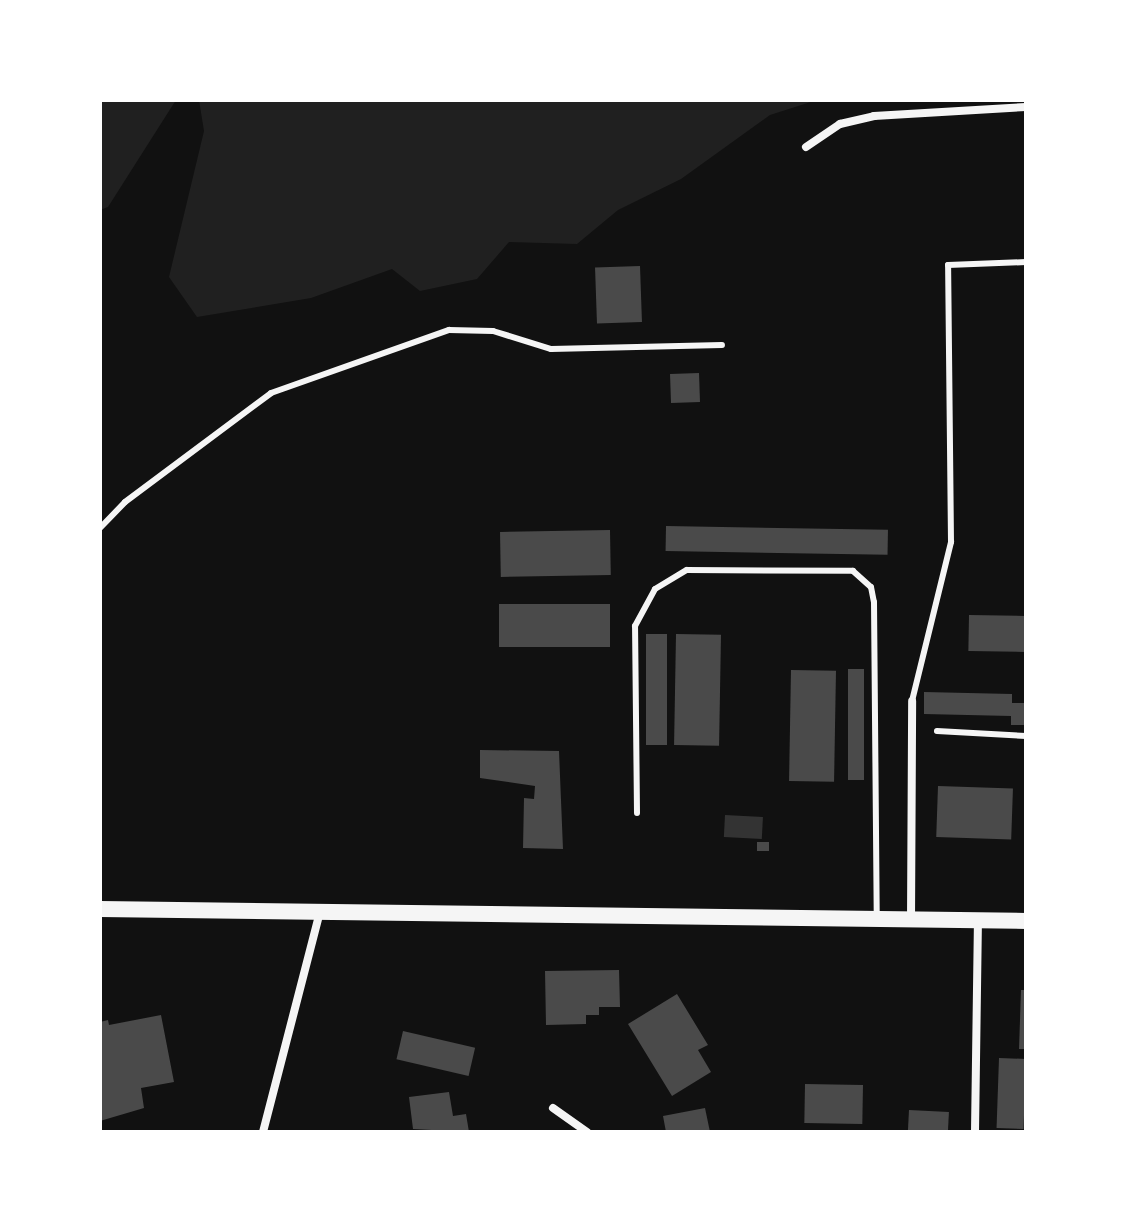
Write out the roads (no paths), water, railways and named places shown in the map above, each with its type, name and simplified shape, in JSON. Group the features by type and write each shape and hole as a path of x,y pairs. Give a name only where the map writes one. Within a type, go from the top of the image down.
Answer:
{"main road":[{"path":"100,909 911,922 1026,921"}],"street":[{"path":"806,147 840,124 874,116 1026,107"},
{"path":"911,922 912,701"},
{"path":"263,1132 320,912"},
{"path":"975,1132 978,921"},
{"path":"553,1108 587,1132"}],"lane":[{"path":"912,701 951,542 948,265 1026,262"},
{"path":"100,528 125,502 271,393 449,330 493,331 551,349 722,345"},
{"path":"637,813 635,626 655,589 687,570 853,571 871,587 874,602 877,921"},
{"path":"937,731 1026,736"}]}
